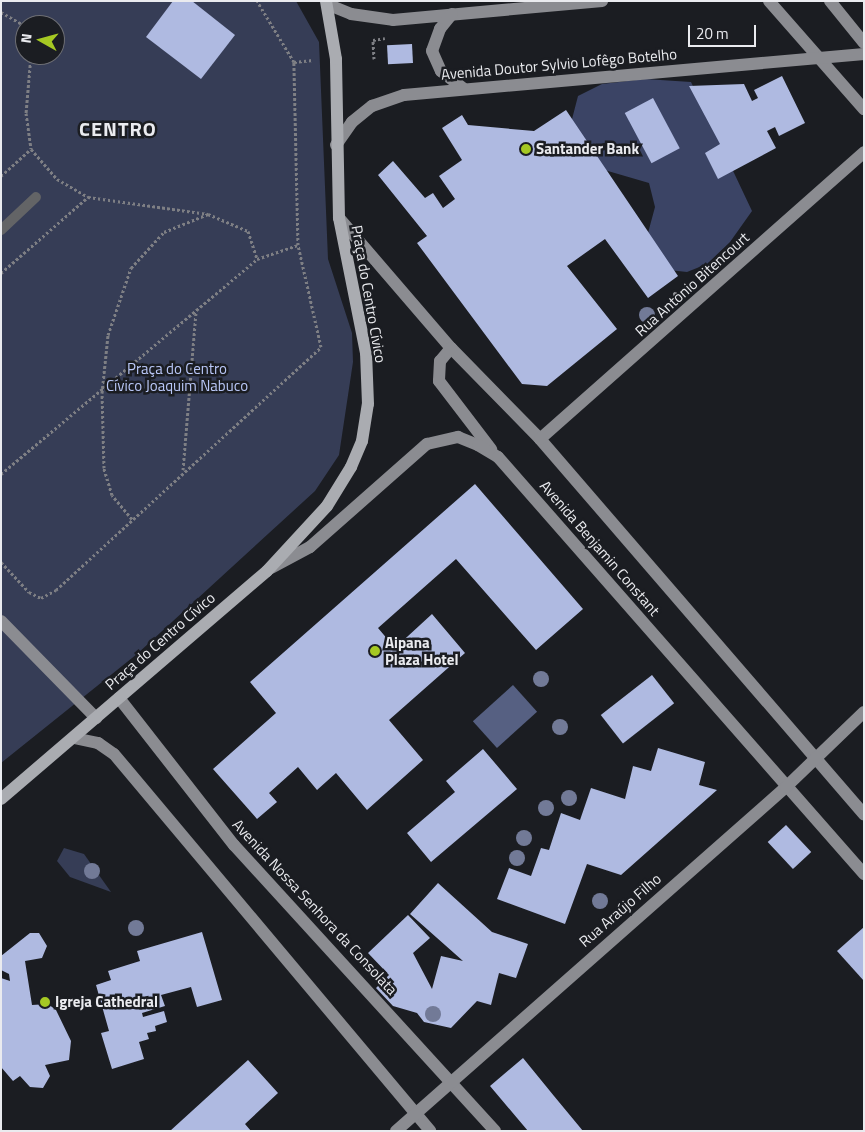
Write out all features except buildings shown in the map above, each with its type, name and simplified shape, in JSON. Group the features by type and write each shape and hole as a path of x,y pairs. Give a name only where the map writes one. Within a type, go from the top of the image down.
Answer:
{"main road":[{"path":"327,3 350,14 392,20 602,1"},
{"path":"769,1 817,58 864,109"},
{"path":"830,1 864,43"},
{"name":"Praça do Centro Cívico","path":"1,799 267,571 327,506 362,442 368,404 366,353 339,218 336,145 336,59 327,3"},
{"path":"452,14 440,29 432,52 441,71 463,88"},
{"name":"Avenida Doutor Sylvio Lofêgo Botelho","path":"336,145 352,122 372,106 404,95 463,88 864,54"},
{"name":"Rua Antônio Bitencourt","path":"540,439 864,152"},
{"name":"Avenida Benjamin Constant","path":"339,218 451,348 540,439 812,758 864,814"},
{"path":"451,348 440,361 439,381 498,457"},
{"name":"Avenida Benjamin Constant","path":"267,571 310,547 427,444 458,437 498,457 864,874"},
{"path":"1,621 96,718"},
{"name":"Avenida Nossa Senhora da Consolata","path":"118,698 234,844 450,1079 495,1131"},
{"name":"Rua Araújo Filho","path":"396,1131 450,1079 786,787 812,758 864,712"},
{"path":"74,738 98,743 114,754 430,1131"}],"lane":[{"path":"1,230 36,196"}],"path":[{"path":"1,562 41,598 56,590 182,470 321,348 298,244 294,62 257,1"},
{"path":"1,12 15,20"},
{"path":"294,62 313,60"},
{"path":"30,65 26,113 31,150 58,179 88,197 208,214 248,231 257,259"},
{"path":"1,176 31,150"},
{"path":"1,273 88,197"},
{"path":"132,519 112,495 104,468 102,392 108,335 131,268 164,232 208,214"},
{"path":"1,474 102,392 257,259 298,244"},
{"path":"182,470 196,312"}],"green space":[{"name":"Praça do Centro Cívico Joaquim Nabuco","path":"1,1 296,1 319,42 328,259 352,333 353,362 339,455 315,491 137,654 1,763"},
{"path":"64,848 84,854 111,892 70,877 57,861"}],"shaded area":[{"path":"645,79 691,82 752,211 730,242 707,264 687,272 669,270 648,233 655,207 649,183 601,169 571,123 578,96 602,84"},
{"path":"513,685 537,712 497,748 473,721"}],"place":[{"name":"Santander Bank","path":"526,149"},
{"name":"Aipana Plaza Hotel","path":"375,651"},
{"name":"Igreja Cathedral","path":"45,1002"}],"district":[{"name":"CENTRO","path":"118,128"}]}
